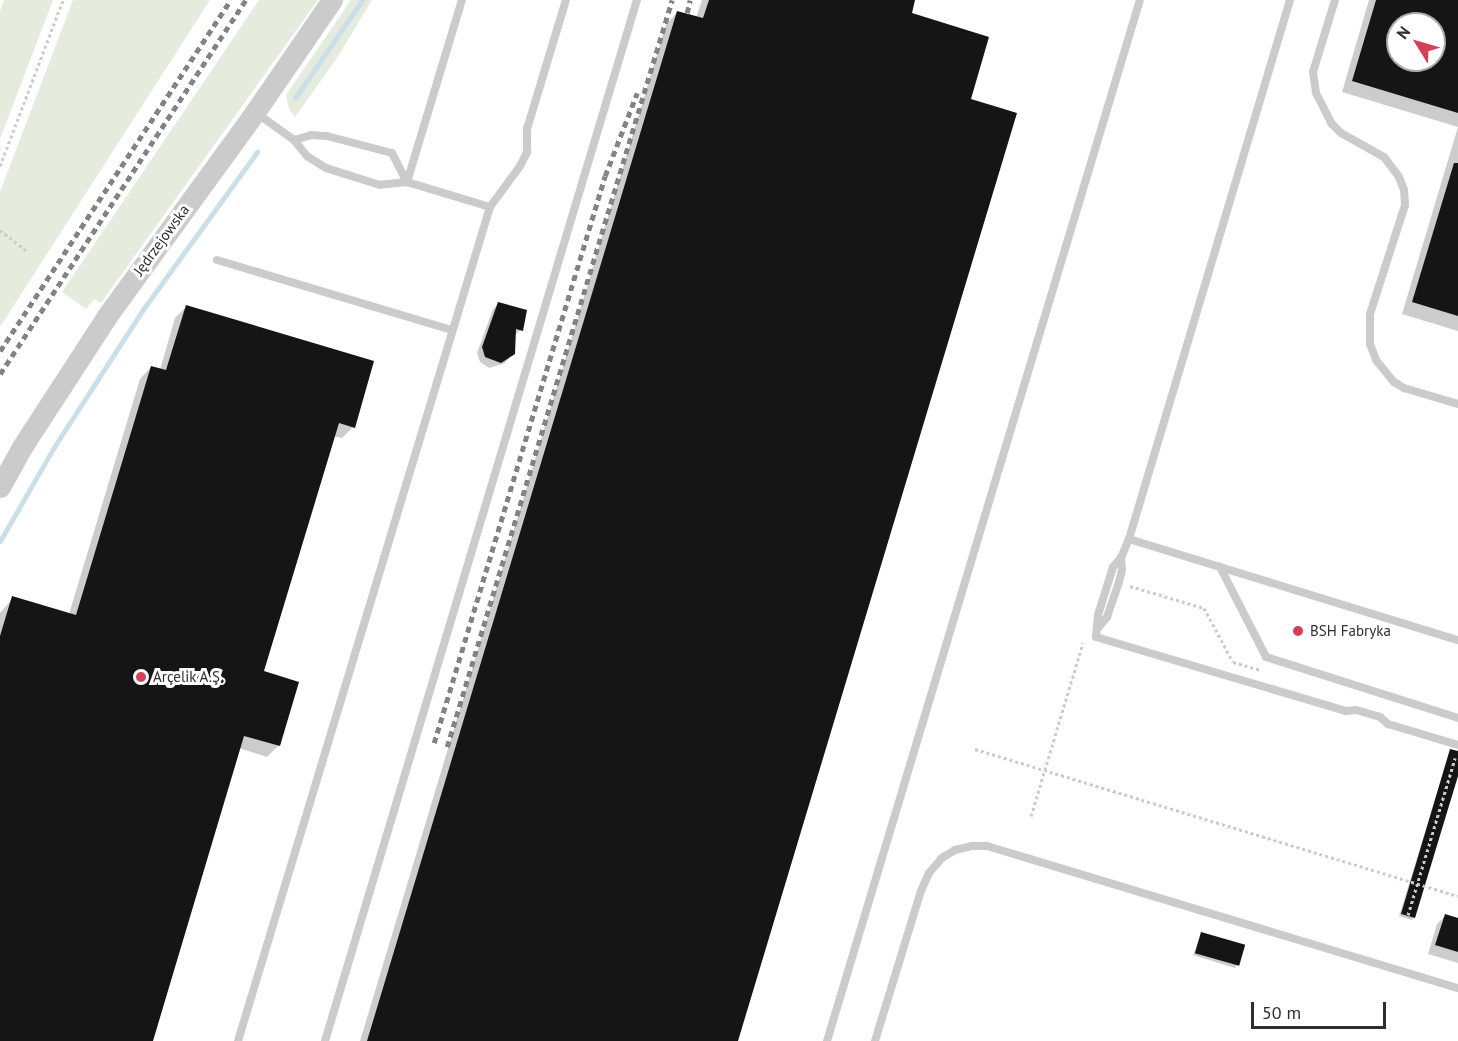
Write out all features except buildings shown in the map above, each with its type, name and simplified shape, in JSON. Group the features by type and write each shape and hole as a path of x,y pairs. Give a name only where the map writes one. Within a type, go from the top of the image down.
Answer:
{"street":[{"name":"Jędrzejowska","path":"0,487 22,447 106,316 255,112 332,0"}],"lane":[{"path":"407,182 462,0"},
{"path":"238,1041 490,207 520,166 527,152 527,129 566,0"},
{"path":"325,1041 637,0"},
{"path":"827,1041 1140,0"},
{"path":"1290,0 1129,539 1121,558 1113,567 1098,615 1099,627 1096,637 1346,711 1356,710 1372,714 1388,724 1458,747"},
{"path":"1335,0 1313,72 1316,93 1331,123 1341,133 1384,157 1399,177 1405,205 1370,314 1370,344 1376,360 1394,382 1404,388 1458,404"},
{"path":"255,112 294,140 307,156 326,168 380,184 407,182 490,207"},
{"path":"294,140 311,135 327,136 392,153 407,182"},
{"path":"217,260 452,330"},
{"path":"1129,539 1458,640"},
{"path":"1220,567 1266,657 1458,718"},
{"path":"875,1041 921,891 929,873 942,858 955,850 972,846 987,846 1458,988"}],"path":[{"path":"0,166 63,0"},
{"path":"0,230 26,250"},
{"path":"1408,915 1458,747"},
{"path":"975,749 1458,896"}],"shaded area":[{"path":"4,0 53,0 0,139 0,11"},
{"path":"73,0 210,0 0,327 0,192"},
{"path":"259,0 318,0 101,303 94,299 86,309 62,292"},
{"path":"351,0 372,0 337,58 295,117 289,109 286,95"}],"waterway":[{"path":"295,98 362,0"},
{"path":"0,541 54,447 144,308 257,152"}],"railway":[{"path":"0,351 231,0"},
{"path":"0,374 246,0"},
{"path":"447,747 672,0"},
{"path":"687,13 690,0"},
{"path":"434,743 605,176 637,93"}],"place":[{"name":"BSH Fabryka","path":"1298,631"},
{"name":"Arçelik A.Ş.","path":"141,677"}]}
